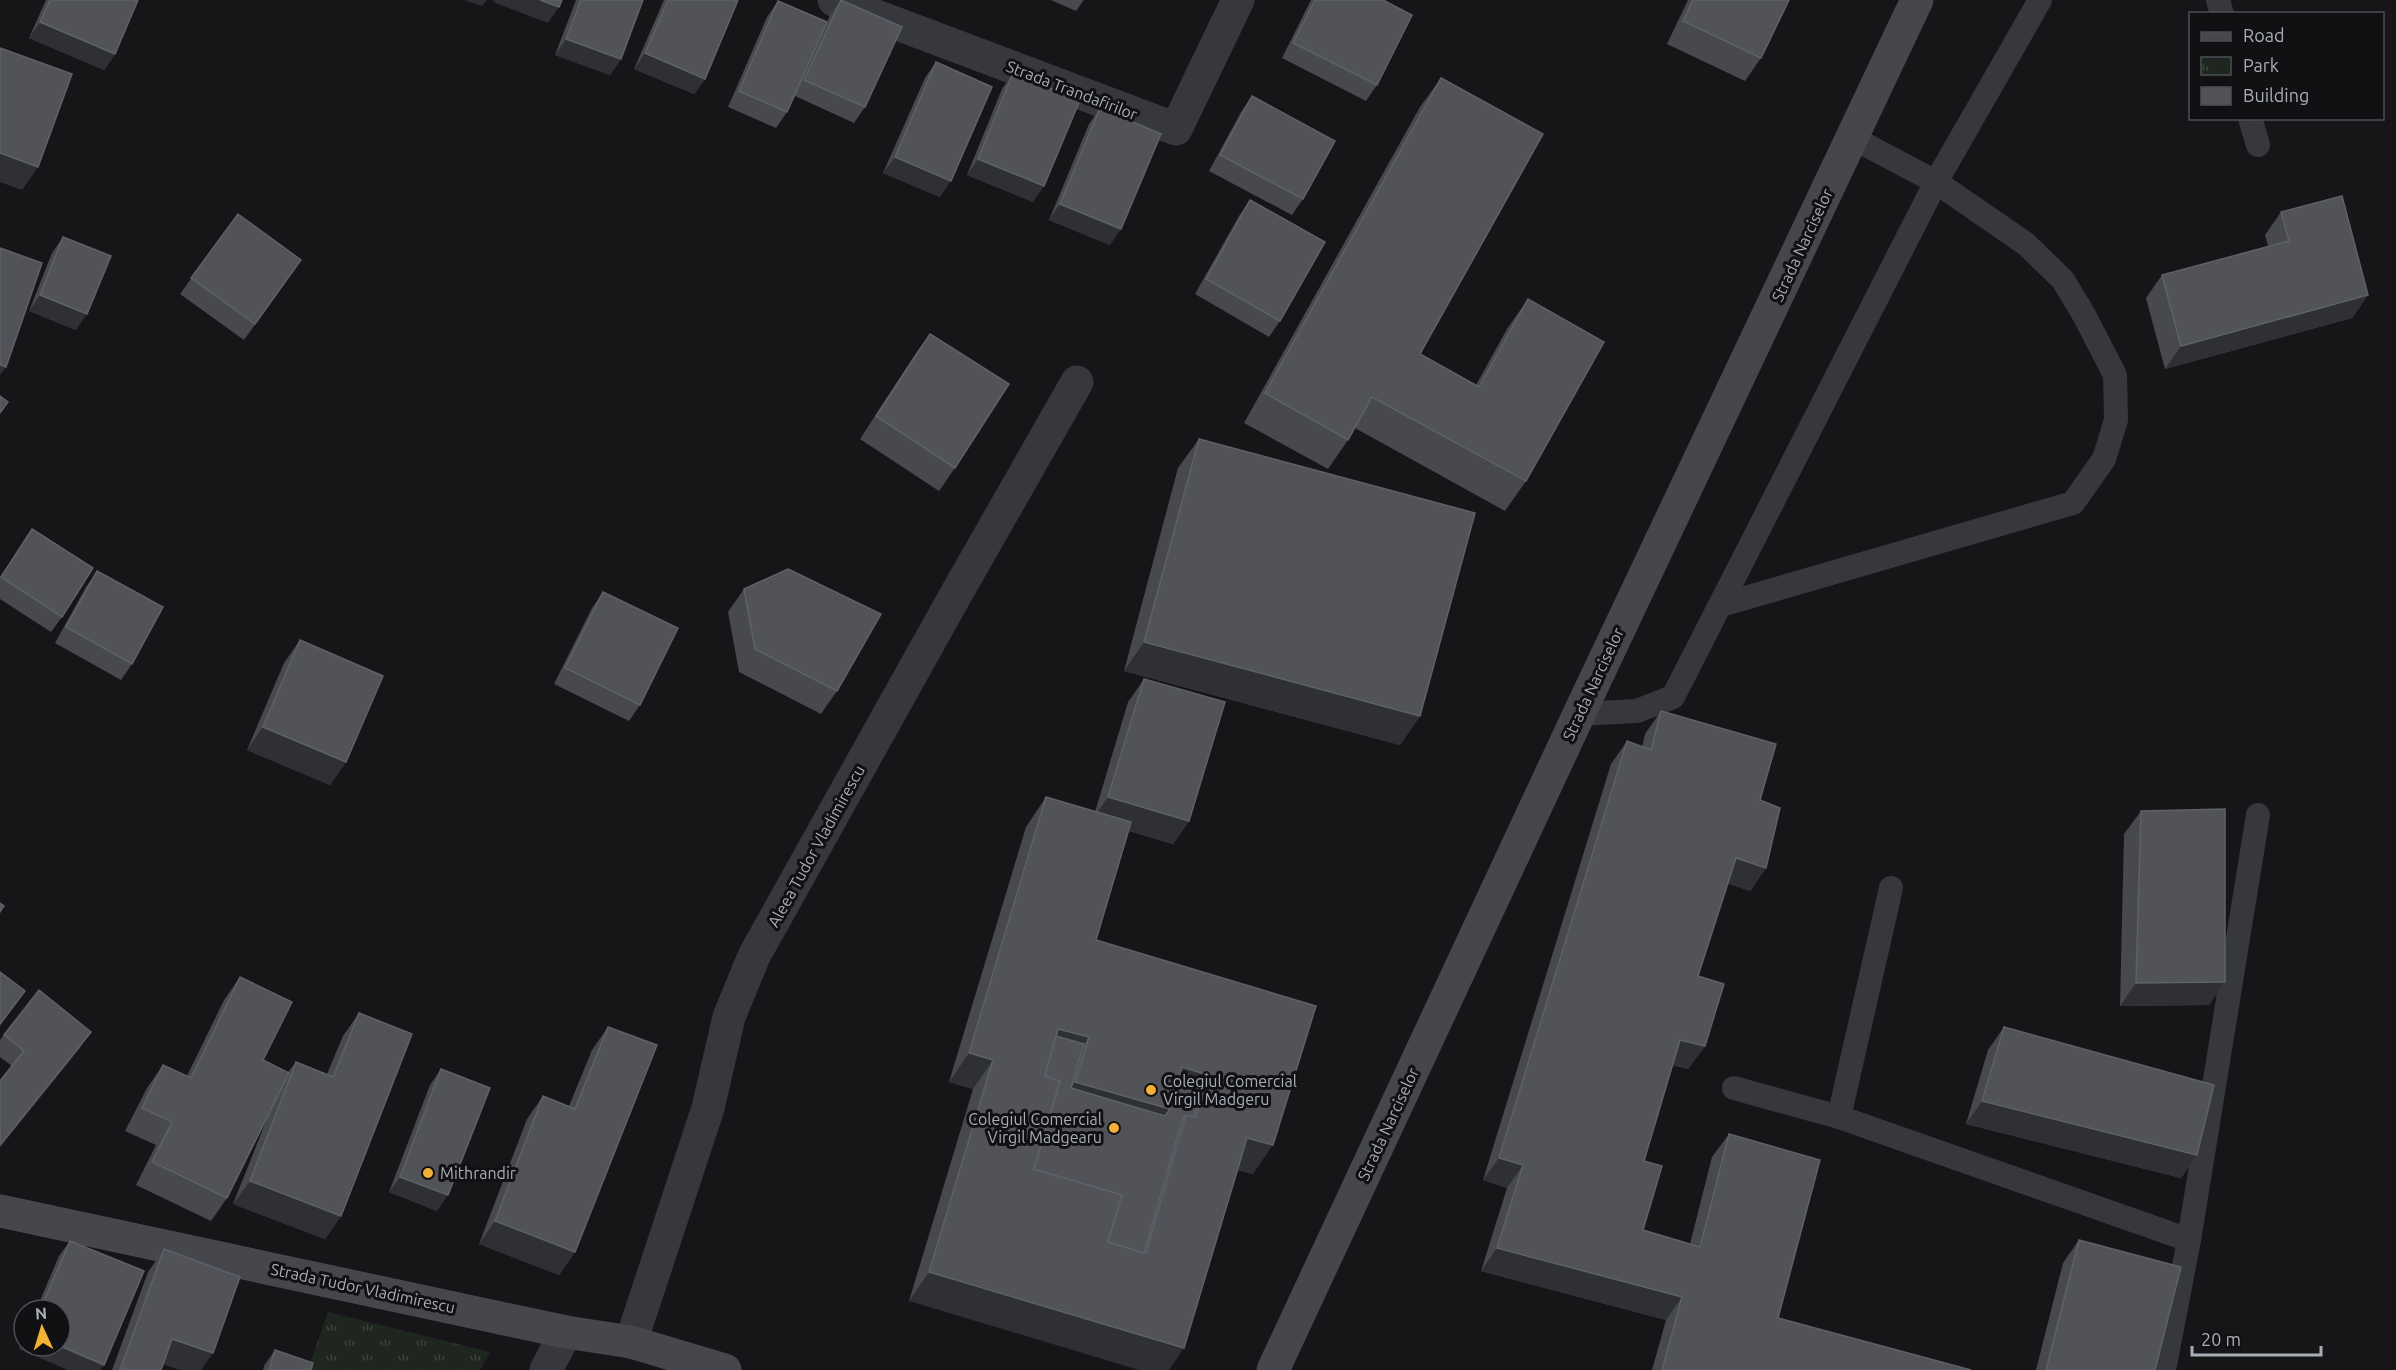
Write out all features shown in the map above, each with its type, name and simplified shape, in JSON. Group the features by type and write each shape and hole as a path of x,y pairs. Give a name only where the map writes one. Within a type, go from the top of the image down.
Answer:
{"main road":[{"name":"Strada Narciselor","path":"1273,1370 1579,714 1917,0"},
{"name":"Strada Tudor Vladimirescu","path":"0,1211 566,1332 631,1342 725,1370"}],"street":[{"name":"Strada Trandafirilor","path":"834,0 1176,129 1238,0"},
{"name":"Aleea Tudor Vladimirescu","path":"631,1342 708,1108 729,1017 754,956 1077,382"},
{"path":"546,1370 566,1332"}],"lane":[{"path":"1579,714 1637,711 1673,697 1936,182 2040,0"},
{"path":"2251,120 2258,145"},
{"path":"1721,606 2073,502 2104,459 2116,420 2115,375 2063,280 2026,244 1936,182 1853,138"},
{"path":"2164,1370 2189,1240 2258,815"},
{"path":"1839,1117 1891,888"},
{"path":"1734,1088 1839,1117 2189,1240"}],"green space":[{"path":"328,1312 490,1352 480,1370 308,1370"}],"building":[{"path":"50,0 138,0 115,54 40,22"},
{"path":"540,0 562,0 559,7"},
{"path":"581,0 643,0 621,59 566,39"},
{"path":"668,0 738,0 705,79 645,53"},
{"path":"841,0 902,27 865,107 804,80"},
{"path":"1315,0 1383,0 1412,15 1377,85 1293,43"},
{"path":"1693,0 1789,0 1761,58 1683,21"},
{"path":"778,1 827,22 787,112 739,91"},
{"path":"0,48 72,74 38,167 0,153"},
{"path":"936,62 992,87 951,181 895,157"},
{"path":"1013,73 1080,100 1044,186 978,159"},
{"path":"1441,78 1543,134 1420,354 1479,387 1528,299 1604,342 1526,481 1372,397 1348,440 1265,393"},
{"path":"1252,96 1335,141 1303,199 1220,155"},
{"path":"1100,108 1161,134 1121,229 1060,204"},
{"path":"2342,196 2368,295 2181,346 2162,275 2289,241 2281,212"},
{"path":"1250,200 1325,242 1280,321 1206,279"},
{"path":"238,214 301,260 255,324 191,278"},
{"path":"63,237 111,256 87,314 40,295"},
{"path":"0,248 42,263 6,367 0,365"},
{"path":"930,334 1009,384 955,468 876,416"},
{"path":"0,396 8,402 0,413"},
{"path":"1199,439 1475,513 1420,716 1144,642"},
{"path":"32,529 93,568 62,617 1,577"},
{"path":"788,569 881,614 837,691 755,649 744,589"},
{"path":"97,571 163,607 132,664 66,627"},
{"path":"603,592 678,628 640,705 565,668"},
{"path":"300,640 383,676 346,762 263,727"},
{"path":"1144,679 1225,702 1189,821 1108,797"},
{"path":"1661,711 1776,744 1760,800 1780,808 1766,868 1736,858 1698,976 1724,984 1705,1046 1680,1040 1644,1161 1662,1166 1643,1230 1700,1247 1729,1134 1820,1160 1778,1318 1971,1370 1662,1370 1682,1297 1497,1248 1523,1165 1499,1158 1627,741 1651,750"},
{"name":"Colegiul Comercial Virgil Madgearu","path":"1046,797 1131,822 1096,940 1316,1006 1273,1145 1247,1138 1184,1348 929,1272 993,1060 969,1053","holes":["1058,1029 1089,1037 1075,1082 1170,1109 1182,1067 1208,1075 1196,1117 1186,1115 1146,1253 1108,1242 1122,1195 1034,1169 1060,1081 1045,1076"]},
{"path":"2225,809 2225,982 2136,983 2141,811"},
{"path":"0,972 25,991 0,1024"},
{"path":"240,977 292,1002 263,1060 289,1073 227,1198 152,1162 172,1122 142,1108 163,1065 191,1078"},
{"path":"39,990 91,1032 0,1145 0,1081 24,1051 4,1035"},
{"path":"359,1013 412,1034 341,1216 250,1181 296,1062 333,1077"},
{"path":"608,1027 657,1045 575,1252 495,1221 543,1096 575,1109"},
{"path":"2004,1027 2214,1085 2197,1155 1982,1101"},
{"path":"1056,1036 1084,1044 1071,1088 1165,1116 1170,1109 1180,1074 1204,1081 1194,1117 1186,1115 1182,1121 1144,1253 1108,1242 1122,1195 1034,1169 1060,1081 1045,1076"},
{"path":"441,1069 490,1088 448,1195 400,1177"},
{"path":"2079,1240 2181,1267 2155,1370 2046,1370"},
{"path":"70,1241 144,1271 104,1365 72,1351 72,1298 45,1298"},
{"path":"164,1249 240,1277 213,1353 172,1339 161,1370 120,1370"},
{"path":"275,1350 313,1363 311,1370 269,1370"}],"place":[{"name":"Colegiul Comercial Virgil Madgeru","path":"1151,1090"},
{"name":"Colegiul Comercial Virgil Madgearu","path":"1114,1128"},
{"name":"Mithrandir","path":"428,1173"}]}
